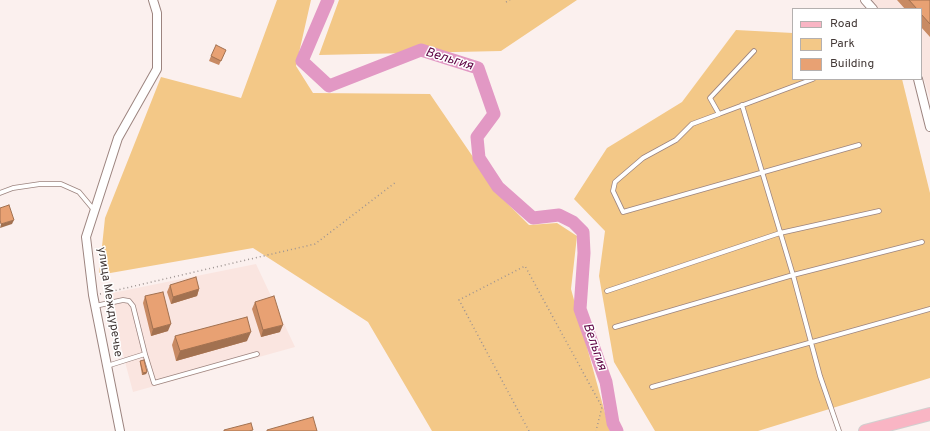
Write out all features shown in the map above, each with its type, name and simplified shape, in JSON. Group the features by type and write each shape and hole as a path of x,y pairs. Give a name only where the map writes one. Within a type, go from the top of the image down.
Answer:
{"main road":[{"path":"865,431 930,414"}],"street":[{"name":"улица Междуречье","path":"120,431 94,306 86,237 118,138 157,69 157,13 153,0"},
{"path":"865,0 872,8"},
{"path":"918,80 930,127"}],"lane":[{"path":"719,114 710,98 754,51"},
{"path":"811,80 692,124 676,140 643,158 615,182 613,191 623,212 858,145"},
{"path":"742,106 793,275 820,376 839,431"},
{"path":"0,193 13,188 40,184 61,184 79,192 95,210"},
{"path":"607,291 780,234 879,211"},
{"path":"615,327 793,275 922,242"},
{"path":"94,306 123,300 129,301 133,306 145,354 154,382 257,354"},
{"path":"652,387 930,309"},
{"path":"107,366 145,354"}],"path":[{"path":"506,2 510,0"},
{"path":"93,296 315,244 396,182"},
{"path":"529,431 460,300 525,266 602,408 596,431"}],"shaded area":[{"path":"930,0 930,98 922,74 922,8 878,8 872,1"},
{"path":"256,264 295,347 133,392 107,294"}],"green space":[{"path":"277,0 311,0 296,66 313,93 430,94 499,195 529,225 557,223 577,236 571,289 610,431 432,431 368,322 253,248 99,275 105,218 161,77 241,98"},
{"path":"339,0 577,0 501,51 319,55"},
{"path":"736,30 792,33 792,80 902,80 930,193 930,378 758,431 655,431 614,362 599,276 605,231 574,199 607,148 682,102"}],"building":[{"path":"909,0 930,0 930,24 922,15 922,8 916,8"},
{"path":"216,45 226,50 221,61 211,56"},
{"path":"9,205 14,220 1,224 0,208"},
{"path":"196,277 199,289 173,297 170,285"},
{"path":"163,292 171,324 153,329 145,296"},
{"path":"274,296 283,325 263,330 255,302"},
{"path":"247,317 251,332 180,351 175,336"},
{"path":"144,360 147,372 143,373 140,361"},
{"path":"313,417 317,431 267,431 267,430"},
{"path":"251,423 253,430 224,431 224,430"}],"waterway":[{"name":"Вельгия","path":"328,0 302,61 329,86 421,50 478,68 494,114 477,137 479,158 498,187 533,218 559,215 573,222 583,232 584,253 580,309 606,382 613,423 617,431"}]}
